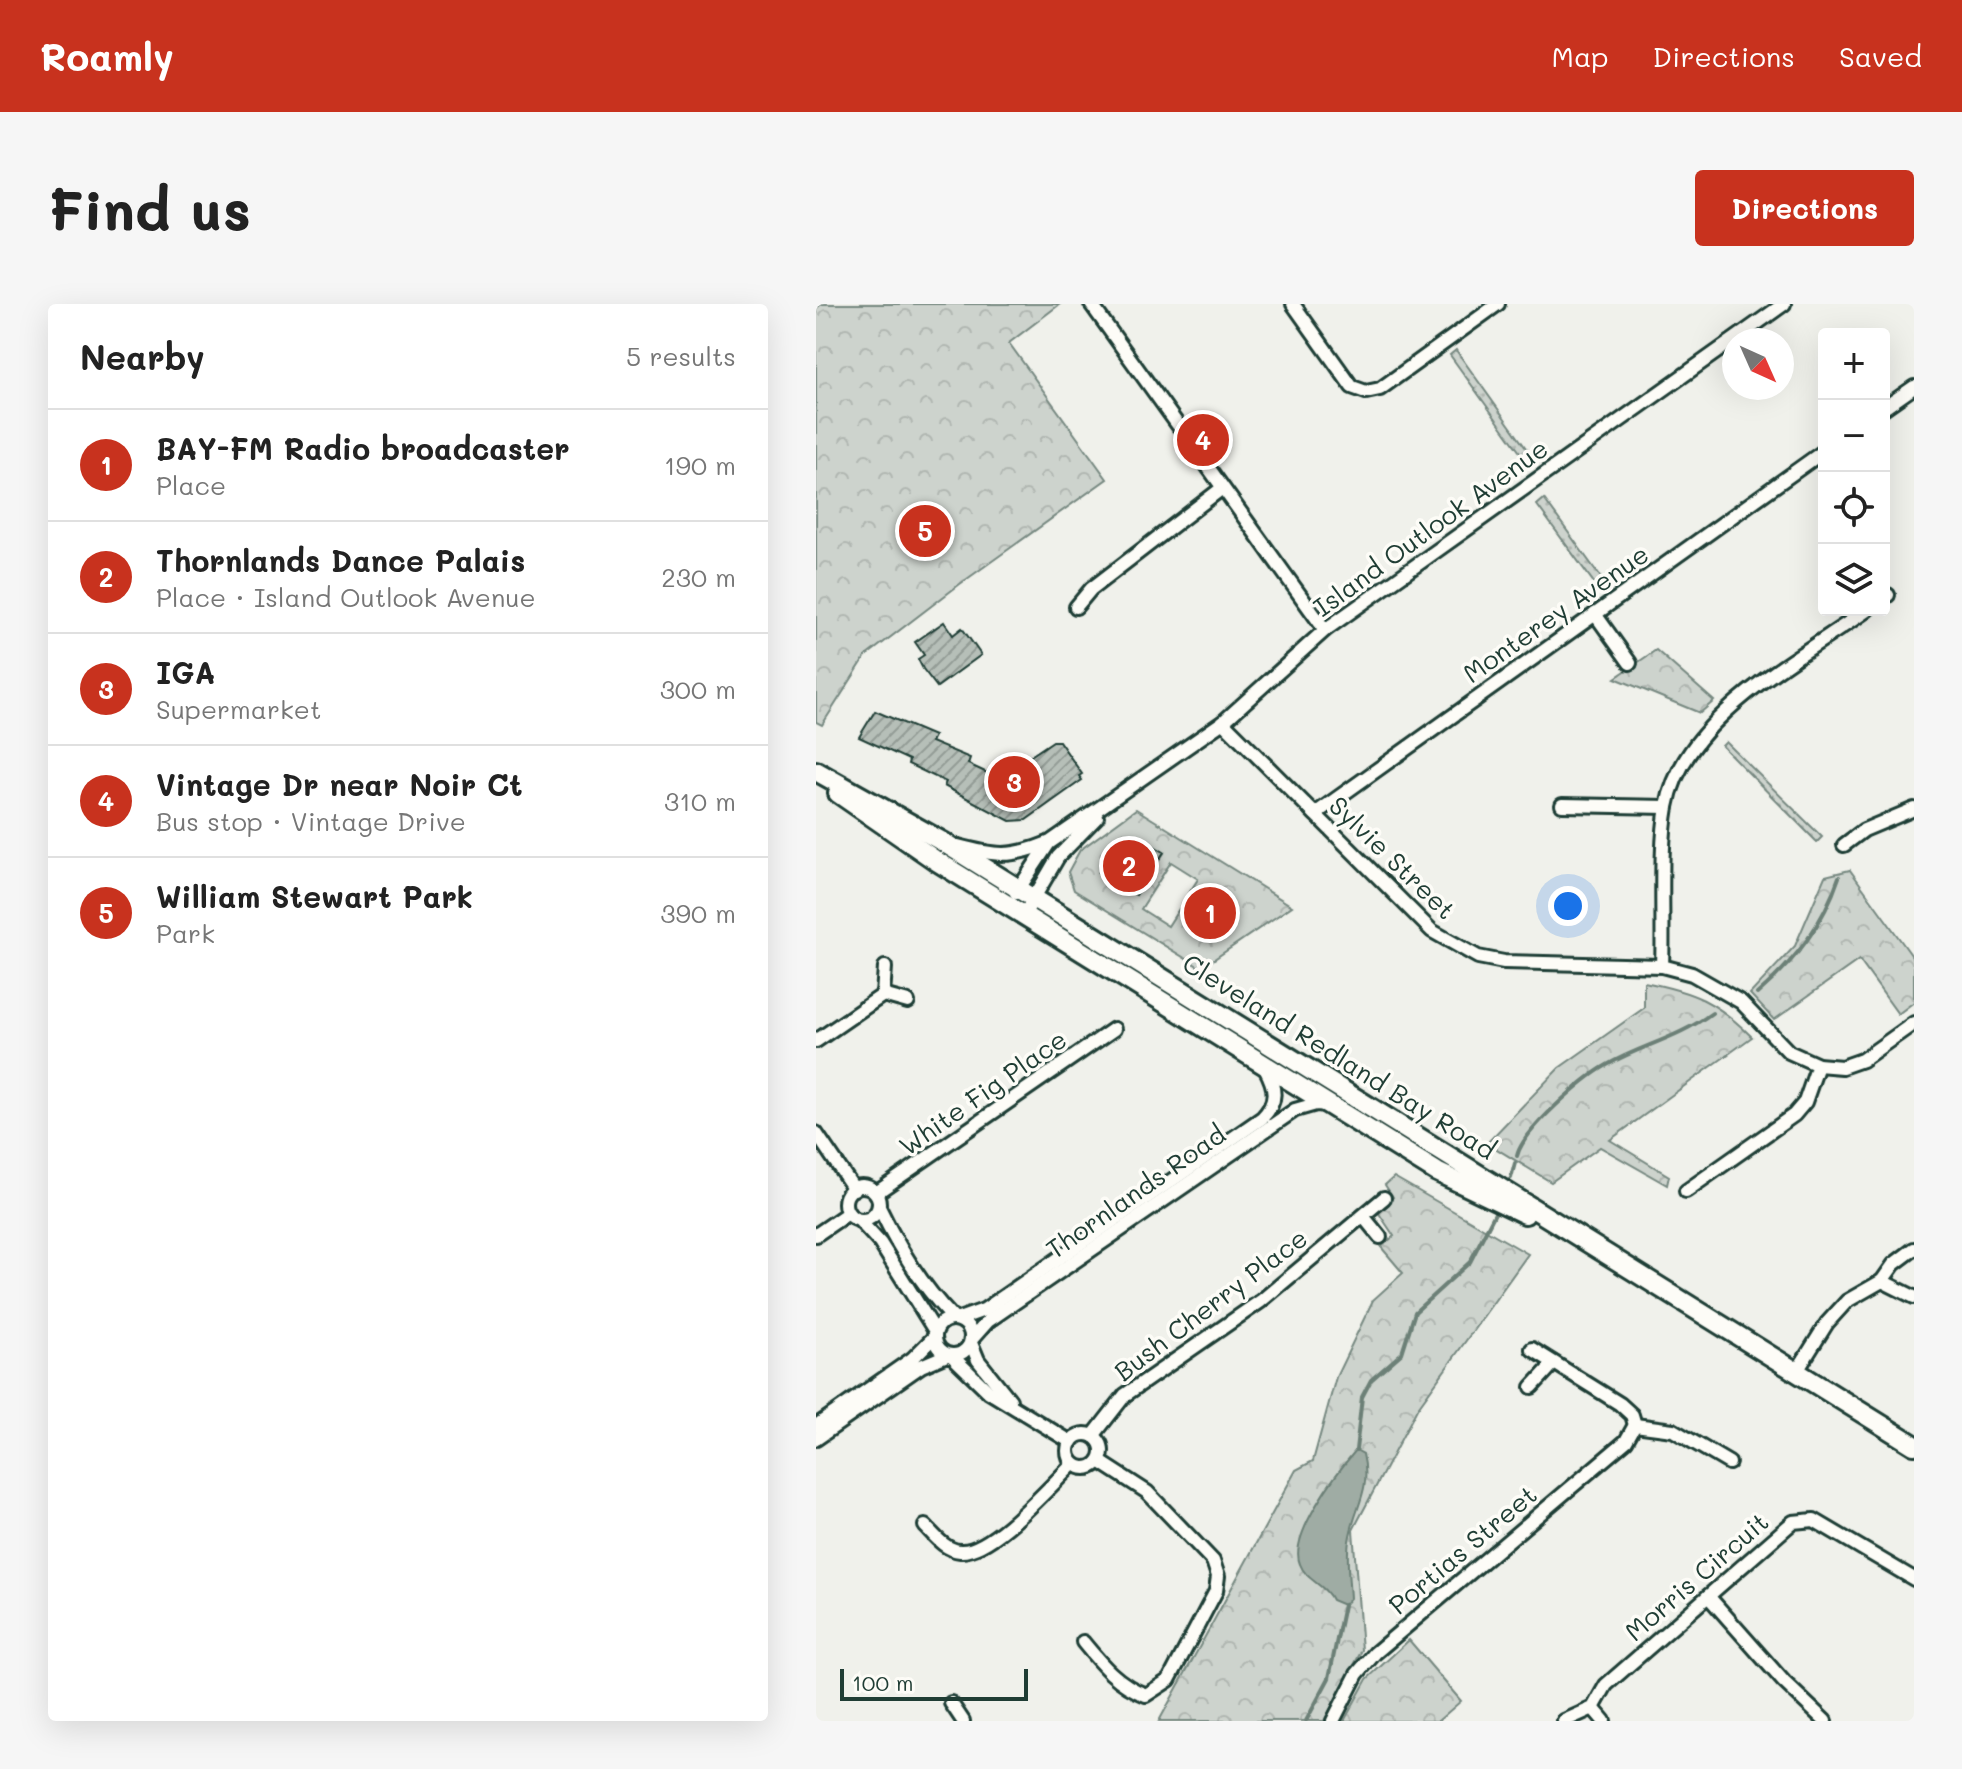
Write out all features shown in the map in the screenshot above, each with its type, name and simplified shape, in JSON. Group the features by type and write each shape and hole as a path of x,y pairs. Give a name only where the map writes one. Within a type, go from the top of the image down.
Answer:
{"highway":[{"name":"Cleveland Redland Bay Road","path":"816,771 943,842 1914,1445"},
{"name":"Cleveland Redland Bay Road","path":"816,778 1016,911 1437,1172 1585,1242"},
{"path":"1364,1103 1398,1132 1441,1157 1444,1163 1437,1172"}],"street":[{"path":"1091,304 1325,630"},
{"path":"1293,304 1352,387 1366,392 1380,389 1498,304"},
{"name":"Island Outlook Avenue","path":"1016,911 1049,843 1223,722 1325,630 1784,304"},
{"path":"1890,404 1914,387"},
{"name":"Monterey Avenue","path":"1315,814 1818,455"},
{"path":"1076,607 1091,589 1221,489"},
{"path":"1595,614 1630,663"},
{"path":"1662,966 1667,807 1686,756 1715,719 1859,616"},
{"name":"Sylvie Street","path":"1223,722 1432,931 1478,957 1504,962 1662,966 1717,985 1741,1002 1789,1052 1818,1065"},
{"name":"Island Outlook Avenue","path":"1026,894 1113,801"},
{"path":"1562,805 1667,807"},
{"path":"1844,845 1864,830 1914,809"},
{"path":"943,842 991,855 1018,855 1049,843"},
{"path":"883,995 885,967"},
{"path":"883,995 908,1002"},
{"path":"816,1041 883,995"},
{"path":"1686,1191 1794,1115 1805,1102 1818,1065 1842,1067 1862,1060 1914,1023"},
{"name":"White Fig Place","path":"876,1193 1114,1029"},
{"name":"Thornlands Road","path":"816,1426 912,1359 942,1322 984,1310 1262,1118 1272,1108 1275,1095 1273,1082 1259,1059"},
{"name":"Thornlands Road","path":"816,1439 921,1366 967,1350 988,1321 1295,1110 1316,1104 1335,1107"},
{"path":"816,1133 854,1189"},
{"path":"1017,1409 978,1360 971,1341 971,1330 936,1301 892,1236 876,1193 866,1187 854,1189 846,1199 853,1216 880,1243 935,1333 940,1351 950,1355 989,1392 1071,1442"},
{"name":"Bush Cherry Place","path":"1093,1436 1125,1395 1261,1301 1384,1198"},
{"path":"816,1235 853,1216 875,1215 879,1207"},
{"path":"1363,1216 1380,1237"},
{"path":"1797,1371 1827,1323 1847,1301 1882,1281 1894,1264 1914,1249"},
{"path":"1882,1281 1914,1297"},
{"path":"1532,1349 1620,1404 1632,1415 1635,1425 1673,1430 1729,1463"},
{"path":"1532,1387 1554,1363"},
{"name":"Portias Street","path":"1333,1721 1357,1674 1375,1653 1626,1441 1635,1425"},
{"path":"1083,1434 1093,1436 1101,1444 1099,1461 1090,1468 1073,1464 1068,1453 1071,1442 1083,1434"},
{"path":"1083,1642 1107,1670 1131,1690 1146,1695 1157,1691 1169,1680 1216,1591 1218,1576 1213,1561 1147,1492 1099,1461"},
{"path":"925,1526 946,1547 959,1551 972,1550 993,1539 1073,1464"},
{"name":"Morris Circuit","path":"1564,1721 1593,1708 1606,1685 1793,1522 1814,1520 1914,1579"},
{"path":"1708,1596 1784,1682 1825,1721"},
{"path":"951,1703 963,1721"},
{"path":"1593,1708 1604,1721"}],"green space":[{"path":"816,304 1060,304 1009,343 1107,479 866,656 822,725 816,722"},
{"path":"1456,350 1533,458 1527,462 1450,355"},
{"path":"1544,499 1607,586 1600,591 1537,505"},
{"path":"1656,650 1714,701 1700,713 1615,678"},
{"path":"1726,742 1822,837 1817,842 1722,746"},
{"path":"1136,809 1292,906 1201,968 1074,890 1068,872 1080,850","holes":["1139,837 1164,853 1136,895 1099,872 1111,852 1124,860","1171,862 1198,879 1168,926 1141,909"]},
{"path":"1850,870 1914,959 1914,1002 1898,1014 1859,960 1774,1020 1750,994 1795,946 1825,876"},
{"path":"1644,982 1691,994 1715,1006 1752,1037 1610,1140 1669,1176 1667,1185 1600,1147 1551,1182 1487,1143 1559,1068 1644,1008"},
{"path":"1394,1177 1528,1254 1417,1409 1353,1530 1362,1650 1324,1721 1159,1721 1296,1470 1313,1461 1336,1377 1373,1300 1403,1273 1381,1247 1394,1236 1378,1212 1393,1197 1385,1185"},
{"path":"1409,1640 1461,1701 1438,1721 1344,1721 1367,1679"}],"shaded area":[{"path":"1356,1450 1363,1454 1365,1478 1349,1541 1350,1598 1344,1605 1332,1600 1307,1575 1300,1564 1298,1552 1301,1537 1317,1504"}],"building":[{"path":"944,622 953,635 962,628 981,655 937,687 918,659 924,655 915,642"},
{"path":"875,711 934,736 931,742 970,758 968,764 998,778 1053,741 1059,741 1082,774 1079,776 1082,780 1026,820 1010,821 944,786 946,782 908,764 909,760 859,737"},
{"path":"1139,837 1164,852 1136,895 1099,872 1112,852 1124,860"},
{"path":"1210,895 1227,907 1211,931 1194,919"}],"waterway":[{"path":"816,307 820,304"},
{"path":"1757,994 1784,969 1806,941 1825,911 1839,877"},
{"path":"1517,1156 1542,1119 1597,1072 1712,1013"},
{"path":"1511,1178 1515,1163"},
{"path":"1356,1450 1362,1397 1371,1380 1402,1353 1415,1312 1470,1262 1495,1213"},
{"path":"1306,1721 1329,1678 1344,1605"}],"place":[{"name":"Vintage Dr near Noir Ct","path":"1203,440"},
{"name":"William Stewart Park","path":"925,531"},
{"name":"IGA","path":"1014,782"},
{"name":"Thornlands Dance Palais","path":"1129,866"},
{"name":"BAY-FM Radio broadcaster","path":"1210,913"}]}
